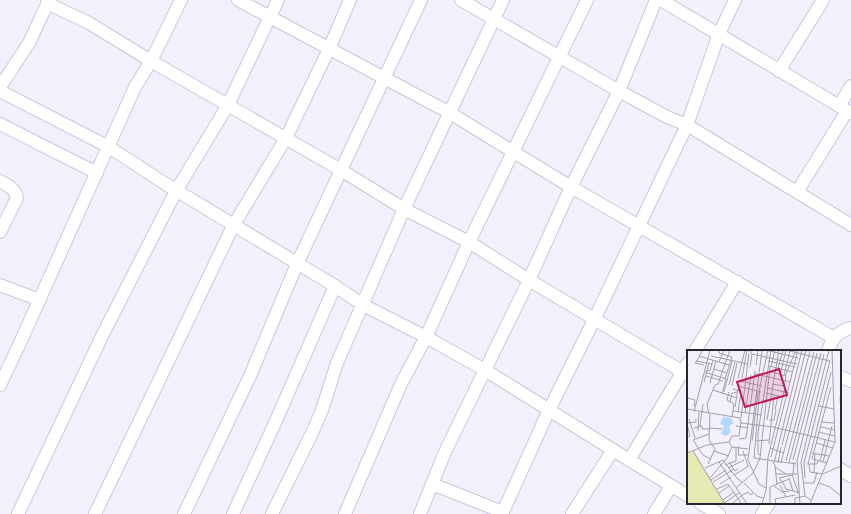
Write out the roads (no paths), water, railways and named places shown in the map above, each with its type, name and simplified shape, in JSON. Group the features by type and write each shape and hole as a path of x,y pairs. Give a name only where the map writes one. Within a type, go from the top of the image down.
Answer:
{"street":[{"path":"0,385 40,300 70,230 135,88 151,61 181,0"},
{"path":"238,0 450,113 571,187 834,338"},
{"path":"18,514 102,336 176,191 228,105 278,0"},
{"path":"95,514 233,226 286,138 350,0"},
{"path":"184,514 250,376 297,264 421,0"},
{"path":"461,0 619,91 667,117 687,125 851,225"},
{"path":"272,514 322,410 337,363 404,209 502,0"},
{"path":"345,514 401,384 426,337 469,242 587,0"},
{"path":"420,514 445,452 529,280 571,187 619,91 656,0"},
{"path":"661,0 846,110"},
{"path":"432,484 502,513 549,410 687,125 719,34 734,0"},
{"path":"779,71 823,0"},
{"path":"0,86 29,43 48,1 89,23 151,61 341,170 404,209 469,242 529,280 686,370 629,460"},
{"path":"797,192 846,110 851,86"},
{"path":"0,91 109,147 176,191 335,286 362,305 426,337 485,370 687,495"},
{"path":"0,124 97,173"},
{"path":"0,181 13,189 17,198 0,232"},
{"path":"696,350 737,282"},
{"path":"0,285 40,300"},
{"path":"233,514 335,286"},
{"path":"828,350 834,338 841,332 851,328"},
{"path":"572,514 613,450"},
{"path":"841,470 851,476"},
{"path":"654,514 671,486"},
{"path":"762,514 768,504"},
{"path":"702,508 719,514"}]}
